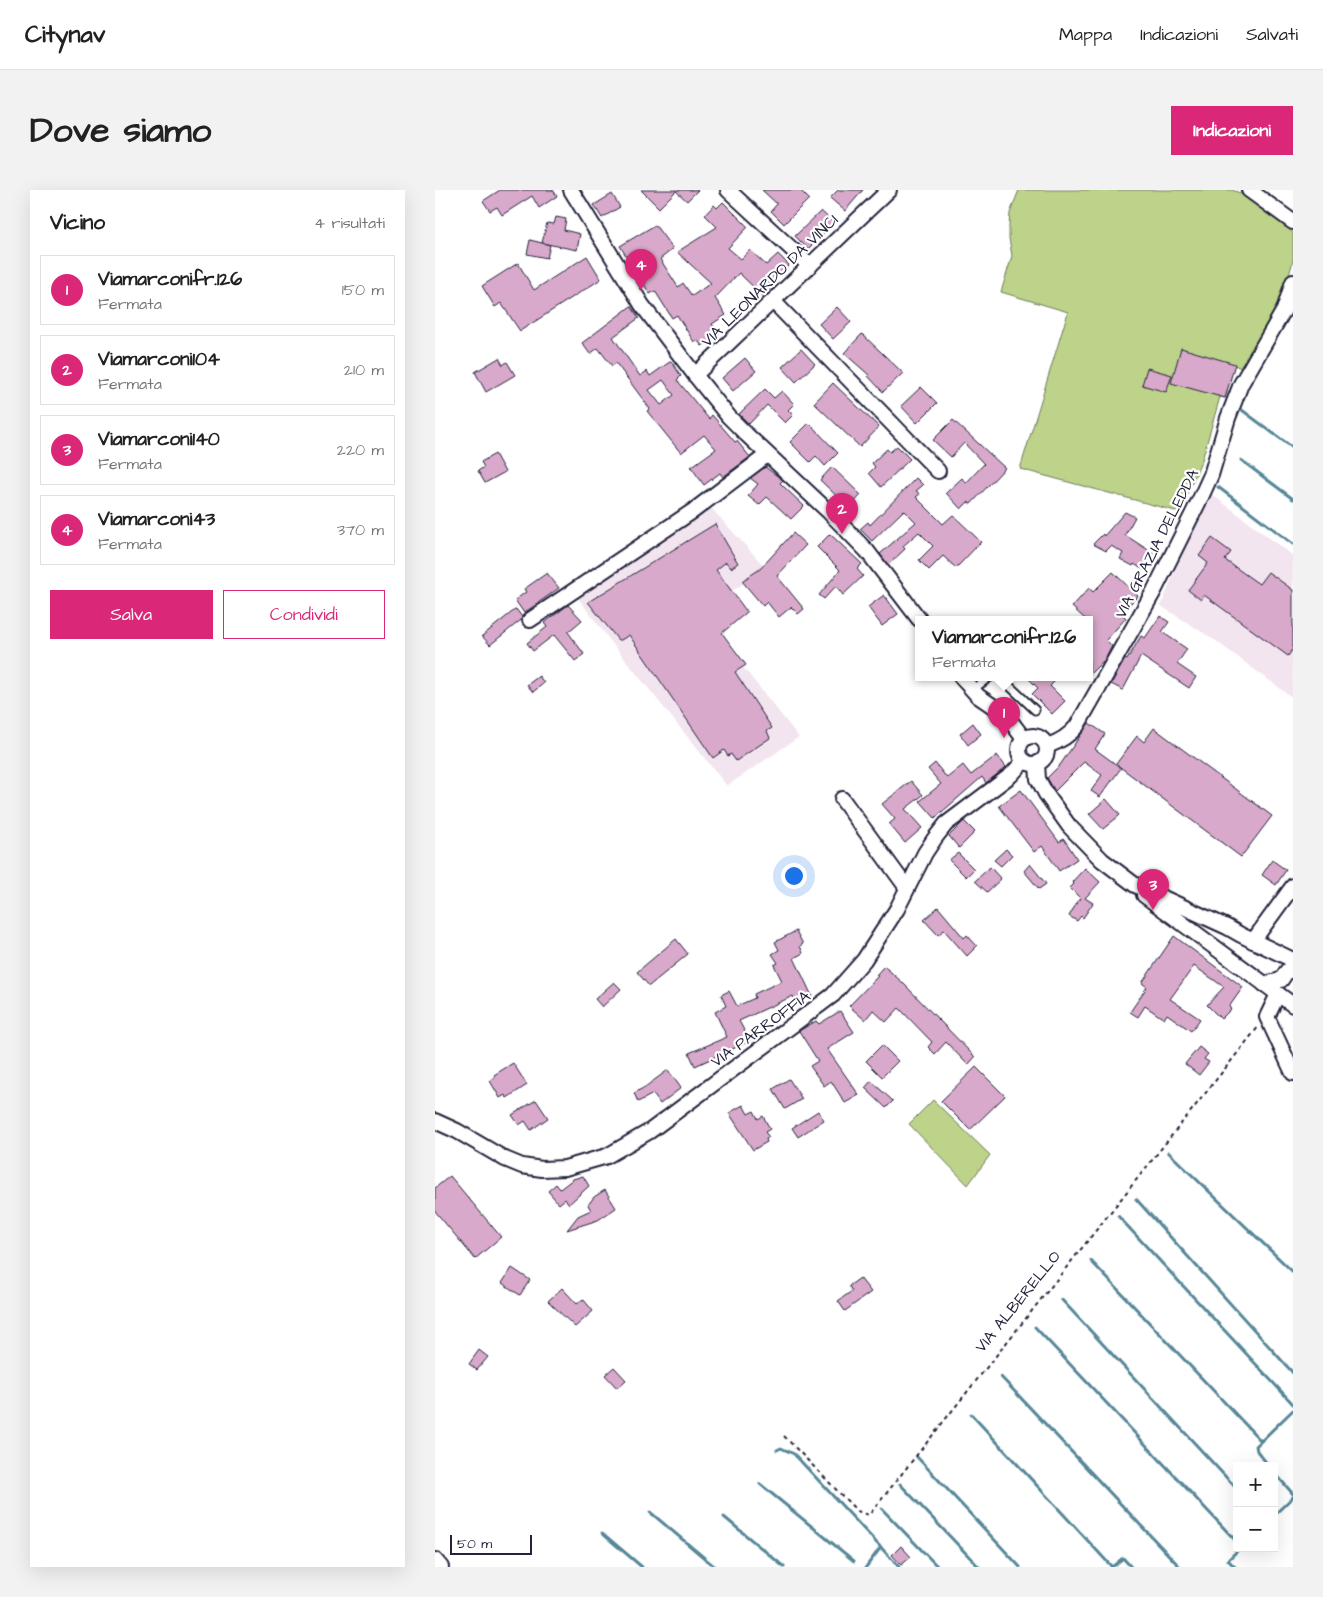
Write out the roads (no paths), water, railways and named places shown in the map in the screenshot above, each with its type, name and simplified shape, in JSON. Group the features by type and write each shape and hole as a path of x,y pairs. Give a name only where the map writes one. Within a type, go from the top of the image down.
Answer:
{"street":[{"path":"571,190 642,305 729,417 829,512 867,551 917,616"},
{"path":"728,190 810,266"},
{"path":"1249,190 1293,222"},
{"name":"VIA LEONARDO DA VINCI","path":"695,375 810,266 883,192"},
{"name":"VIA GRAZIA DELEDDA","path":"1047,746 1066,737 1077,726 1154,591 1207,484 1241,384 1284,310 1293,282"},
{"path":"773,301 938,471"},
{"path":"530,620 693,511 767,455"},
{"path":"964,681 972,690 1006,716 1024,739"},
{"path":"1030,762 1043,760 1046,756 1047,746 1039,737 1024,739 1019,748 1021,757 1030,762 1038,779 1069,826 1102,860 1145,895 1293,1005"},
{"name":"VIA PARROFFIA","path":"435,1121 457,1130 505,1159 522,1166 543,1169 565,1168 607,1156 649,1131 833,995 864,960 897,908 925,853 946,824 1030,762"},
{"path":"842,799 907,888"},
{"path":"1135,885 1221,924 1247,938 1288,967"},
{"path":"1247,938 1293,886"},
{"path":"1223,953 1221,946 1224,937 1230,934 1247,938"},
{"path":"1264,984 1288,967"},
{"path":"1288,967 1279,995 1267,1017 1293,1073"},
{"path":"435,1560 441,1567"}],"lane":[{"path":"972,690 984,681"},
{"path":"1004,681 1035,710"}],"waterway":[{"path":"1242,410 1293,448"},
{"path":"1241,460 1293,499"},
{"path":"1218,487 1293,544"},
{"path":"1168,1152 1293,1272"},
{"path":"1136,1199 1293,1373"},
{"path":"1118,1216 1293,1404"},
{"path":"1091,1261 1261,1441"},
{"path":"1061,1299 1233,1485"},
{"path":"1035,1327 1233,1538"},
{"path":"1001,1377 1180,1567"},
{"path":"1266,1462 1257,1451 1256,1446 1293,1410"},
{"path":"971,1414 1112,1567"},
{"path":"777,1450 781,1448 794,1454 899,1567"},
{"path":"917,1457 1020,1567"},
{"path":"1278,1477 1293,1494"},
{"path":"760,1484 854,1561"},
{"path":"900,1484 979,1567"},
{"path":"1278,1511 1293,1497"},
{"path":"882,1509 938,1567"},
{"path":"650,1512 715,1567"},
{"path":"724,1517 784,1567"},
{"path":"602,1533 642,1567"},
{"path":"866,1567 881,1547"},
{"path":"1235,1567 1228,1560 1236,1552"},
{"path":"1112,1567 1123,1558 1131,1567"}],"place":[{"name":"Viamarconi43","path":"641,290"},
{"name":"Viamarconi104","path":"842,534"},
{"name":"Viamarconifr.126","path":"1004,738"},
{"name":"Viamarconi140","path":"1153,910"}]}
